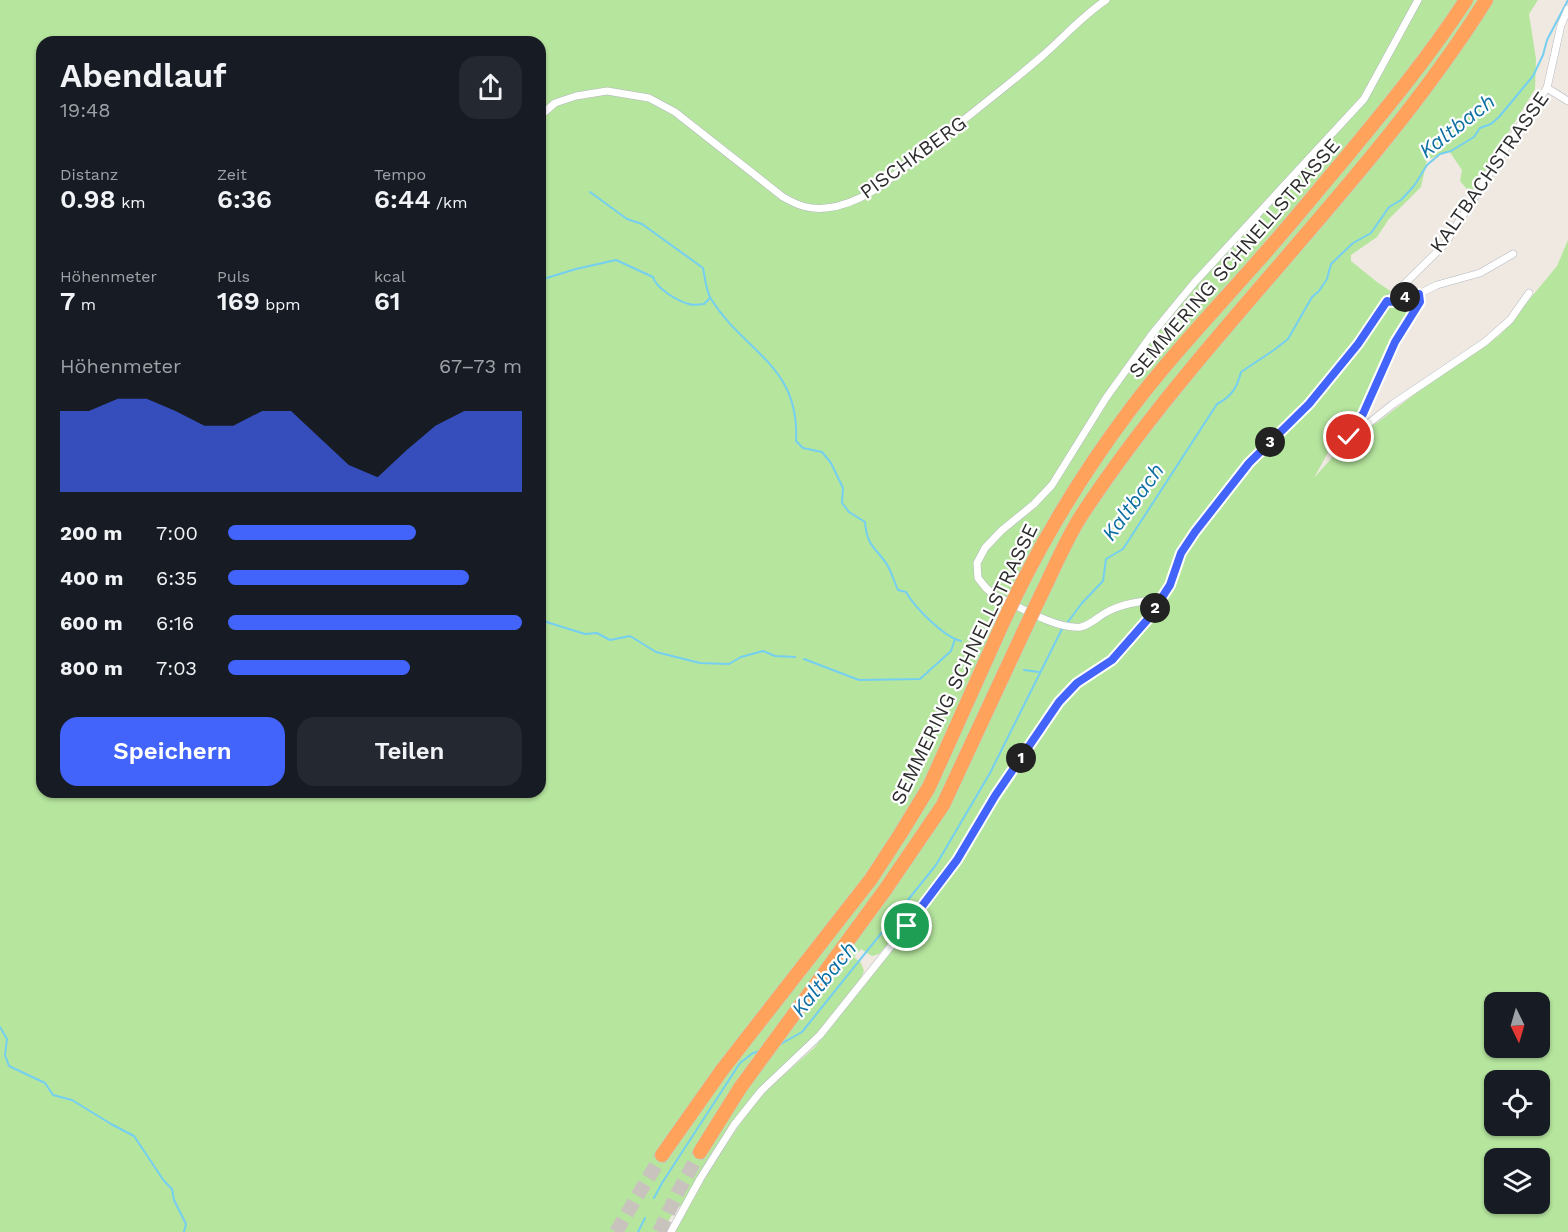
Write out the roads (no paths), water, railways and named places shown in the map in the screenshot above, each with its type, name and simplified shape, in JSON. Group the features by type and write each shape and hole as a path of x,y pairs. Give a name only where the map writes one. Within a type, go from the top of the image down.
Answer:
{"highway":[{"name":"SEMMERING SCHNELLSTRASSE","path":"662,1155 723,1070 871,879 902,833 929,787 1035,556 1084,472 1131,408 1200,325 1259,261 1374,123 1444,35 1466,0"},
{"name":"SEMMERING SCHNELLSTRASSE","path":"700,1152 758,1063 885,890 943,805 1040,597 1080,518 1142,430 1390,135 1465,33 1486,0"}],"street":[{"name":"PISCHKBERG","path":"546,111 555,103 576,96 607,91 649,98 675,112 783,197 798,206 827,208 864,196 894,176 978,110 1067,35 1083,17 1107,0"},
{"path":"1160,602 1145,600 1130,604 1107,612 1084,627 1055,624 994,595 986,588 980,582 977,572 980,555 991,540 1034,504 1052,485 1106,398 1152,334 1194,283 1364,99 1418,0"},
{"name":"KALTBACHSTRASSE","path":"671,1232 700,1179 734,1125 761,1091 820,1035 940,885 1013,768 1036,739 1059,702 1077,683 1112,660 1148,619 1170,585 1181,553 1249,463 1309,404 1358,344 1387,301 1444,244 1523,121 1547,88 1561,25 1568,9"},
{"path":"1547,88 1568,101"},
{"path":"1387,301 1394,303 1437,285 1480,273 1513,254"},
{"path":"1419,294 1420,302 1395,342 1363,414 1346,432 1347,436 1353,435 1392,404 1485,342 1510,320 1529,294"}],"waterway":[{"name":"Kaltbach","path":"1067,623 1103,581 1106,559 1123,549 1217,404 1233,391 1241,372 1288,339 1312,297 1327,279 1331,264 1353,243 1371,233 1389,207 1401,200 1414,186 1427,165 1440,154 1451,151 1474,137 1480,128 1491,124 1499,117 1533,76 1547,40 1568,0"},
{"path":"590,192 627,219 642,224 703,268 711,299 724,317 780,377 789,394 795,415 796,441 803,448 822,452 831,463 843,488 842,503 849,512 865,522 868,538 885,561 898,590 906,592 938,628 961,641"},
{"path":"546,278 616,260 653,277 663,290 684,302 692,305 704,304 710,298"},
{"path":"546,622 585,634 597,633 610,640 630,636 656,652 700,663 729,664 741,657 763,651 775,656 795,657"},
{"name":"Kaltbach","path":"779,1045 802,1032 936,865 990,773 1063,627"},
{"path":"804,659 859,680 920,679 951,651 955,639"},
{"path":"1024,670 1039,672"},
{"path":"0,1027 7,1039 5,1055 9,1066 45,1083 53,1095 72,1100 134,1136 164,1181 172,1189 174,1200 186,1224 184,1232"},
{"name":"Kaltbach","path":"654,1198 740,1063 753,1053 760,1051"},
{"name":"Kaltbach","path":"638,1232 645,1218"}],"tunnel":[{"path":"659,1232 700,1152"},
{"path":"616,1232 662,1155"}]}
